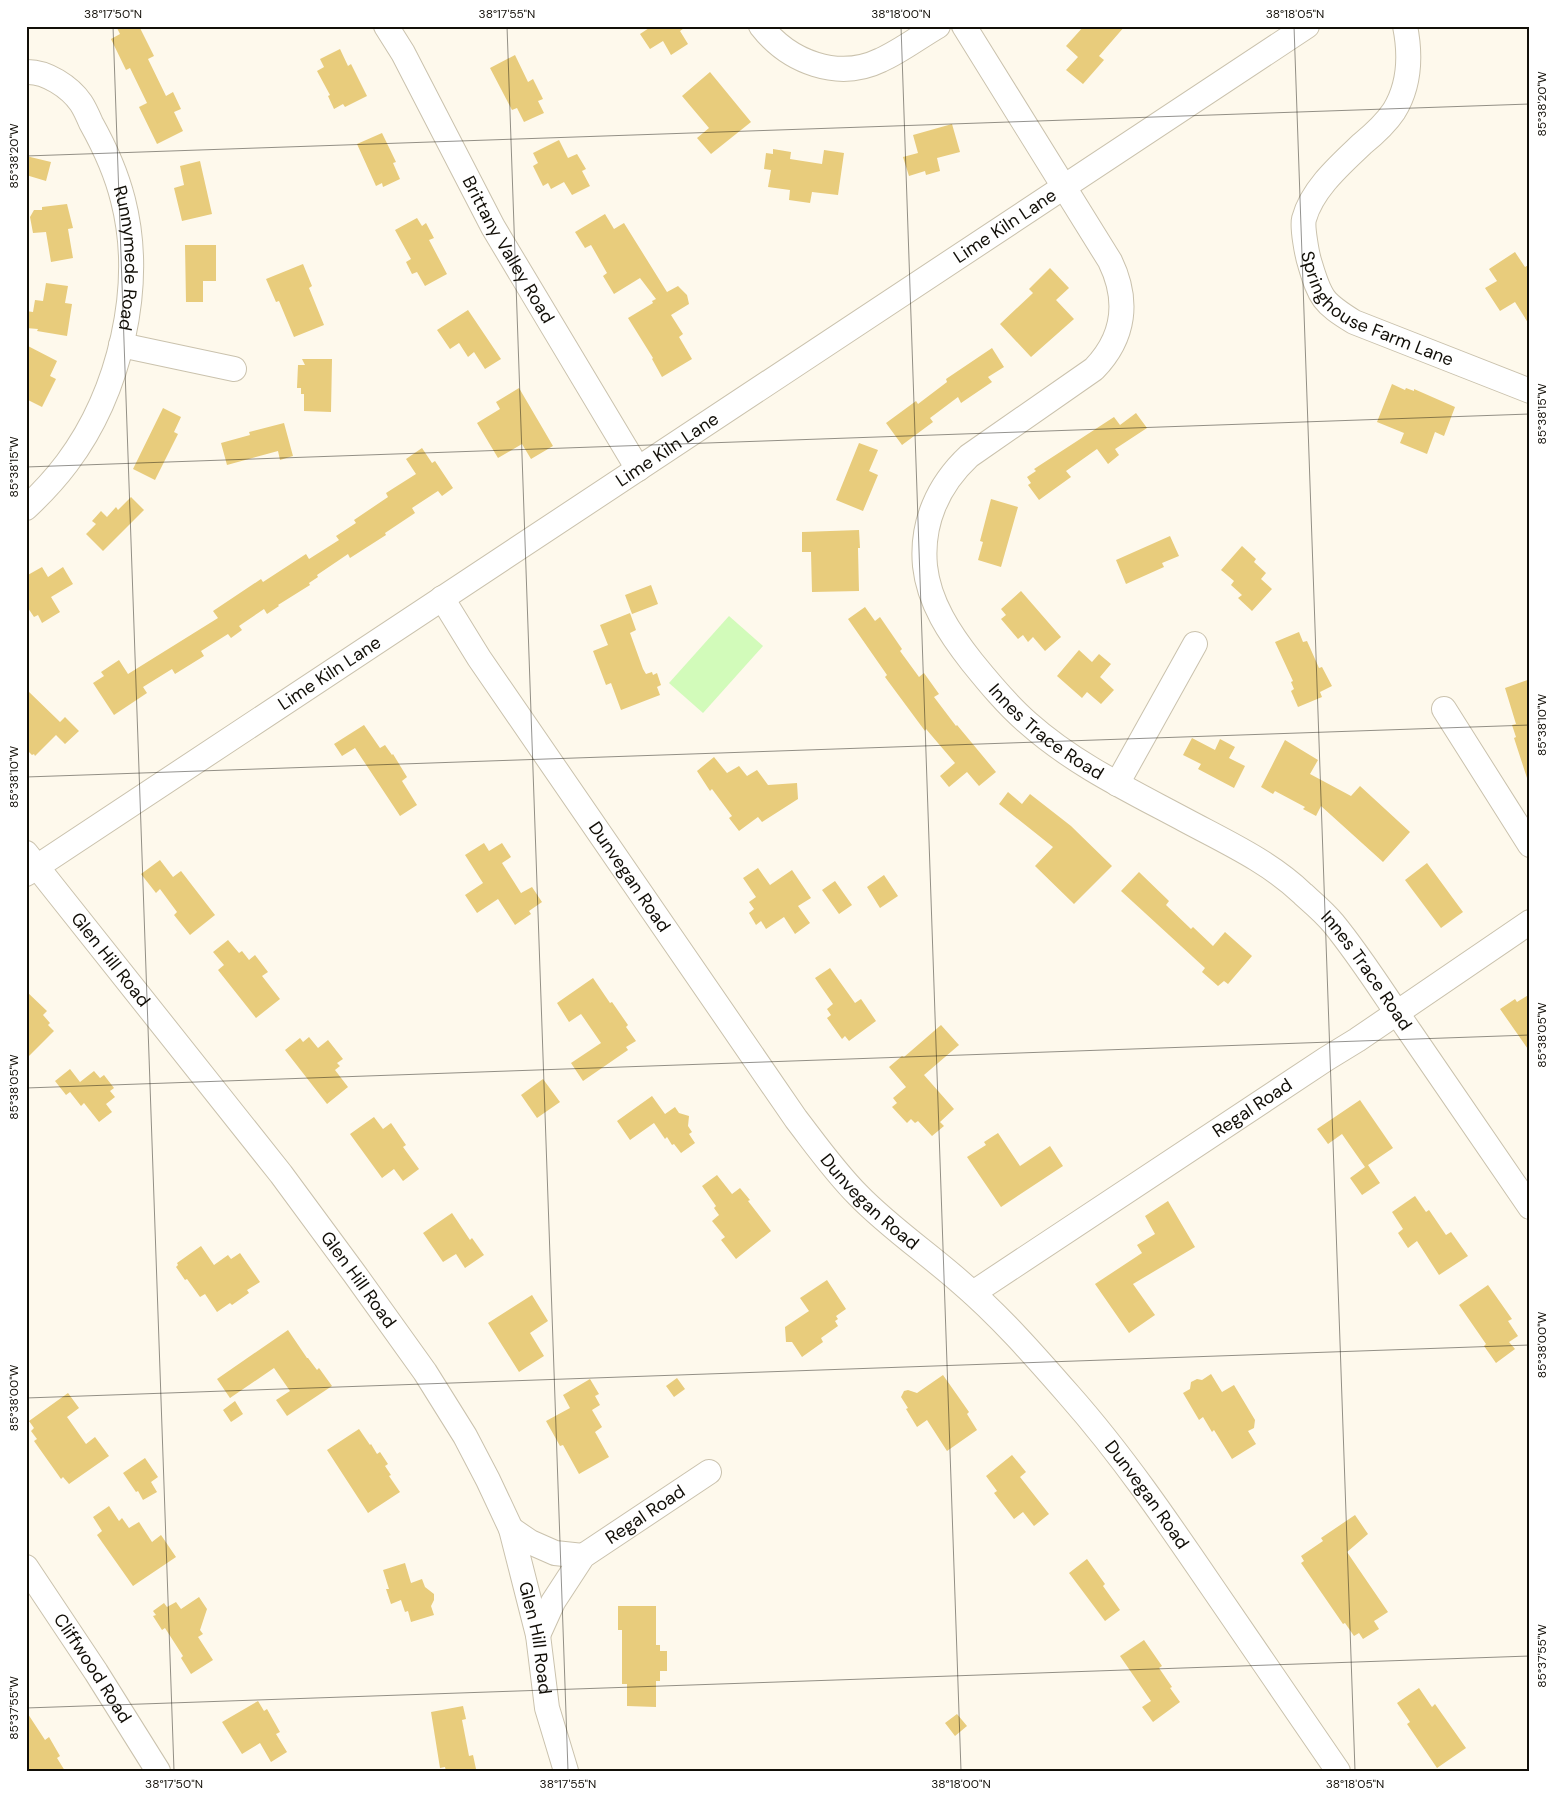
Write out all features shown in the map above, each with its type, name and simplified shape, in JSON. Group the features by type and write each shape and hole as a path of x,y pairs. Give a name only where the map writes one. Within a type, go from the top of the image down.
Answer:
{"street":[{"name":"Brittany Valley Road","path":"386,26 403,52 493,227 638,469"},
{"path":"761,26 776,44 801,60 837,69 859,67 882,60 938,26"},
{"name":"Innes Trace Road","path":"964,26 1115,272 1122,295 1121,319 1118,331 1109,352 1094,369 970,456 948,479 933,504 924,542 924,556 929,588 940,616 953,638 992,687 1028,723 1073,757 1117,784 1256,859 1296,887 1331,921 1363,962 1530,1207"},
{"name":"Lime Kiln Lane","path":"30,864 442,598 1307,26"},
{"name":"Springhouse Farm Lane","path":"1405,26 1408,72 1403,91 1393,112 1372,136 1337,167 1317,192 1304,220 1307,256 1318,289 1323,300 1340,314 1354,322 1530,391"},
{"name":"Runnymede Road","path":"26,508 44,491 68,462 92,423 111,379 121,345 128,309 131,263 123,200 113,167 102,141 81,102 69,90 48,77 32,73"},
{"path":"121,345 234,369"},
{"name":"Dunvegan Road","path":"442,598 479,658 822,1154 857,1194 874,1210 973,1293 1069,1394 1128,1467 1338,1771"},
{"path":"1117,784 1195,644"},
{"path":"1444,710 1530,845"},
{"name":"Glen Hill Road","path":"30,864 281,1174 424,1372 465,1436 511,1529 538,1635 547,1708 566,1771"},
{"name":"Regal Road","path":"973,1293 1397,1013 1530,922"},
{"name":"Regal Road","path":"538,1635 553,1602 583,1556 709,1472"},
{"path":"511,1529 530,1542 555,1553 583,1556"},
{"name":"Cliffwood Road","path":"26,1568 96,1672 158,1771"}],"green space":[{"path":"729,616 763,646 703,713 669,683"}],"building":[{"path":"116,26 139,26 154,56 148,59 166,96 173,92 181,109 174,112 183,131 157,144 139,107 147,103 130,68 126,70 111,39 120,34"},
{"path":"652,26 687,26 680,31 688,44 671,55 663,41 650,49 640,34"},
{"path":"1084,26 1125,26 1099,56 1104,60 1083,84 1066,70 1078,57 1066,46"},
{"path":"340,49 348,66 351,64 367,96 345,107 343,104 334,109 328,96 330,95 317,71 324,67 320,59"},
{"path":"515,55 528,82 533,79 543,99 538,101 544,113 524,122 517,108 512,110 490,68"},
{"path":"710,72 751,122 711,154 697,138 709,128 682,96"},
{"path":"952,124 960,152 937,158 940,171 926,175 925,171 909,176 903,157 918,153 913,135"},
{"path":"382,133 396,162 393,163 400,179 383,187 382,183 376,186 357,144"},
{"path":"559,140 568,158 577,154 586,169 582,171 590,186 572,195 564,182 551,189 548,183 543,186 533,166 538,163 533,153"},
{"path":"773,149 791,152 790,159 822,164 824,150 844,153 838,195 812,192 810,203 789,200 790,190 768,187 771,170 764,169 766,153 773,154"},
{"path":"26,156 51,162 46,181 26,175"},
{"path":"200,161 212,214 182,221 174,188 184,185 180,166"},
{"path":"67,204 73,228 68,229 73,258 51,262 46,232 33,233 30,217 34,210 42,210 42,207"},
{"path":"605,214 614,229 624,223 667,292 678,286 687,295 689,304 671,315 683,334 679,337 692,359 662,377 653,358 628,318 653,303 652,301 656,299 640,278 614,294 603,276 607,273 591,245 585,248 575,232"},
{"path":"417,218 422,226 426,223 434,238 429,240 447,274 425,286 417,272 412,274 406,262 411,259 395,230"},
{"path":"185,245 216,245 216,281 203,281 203,302 186,302"},
{"path":"1515,252 1525,267 1530,264 1530,326 1515,302 1500,311 1485,288 1497,281 1489,269"},
{"path":"303,264 312,286 309,288 324,325 294,337 279,301 276,302 266,279"},
{"path":"1050,268 1069,288 1056,300 1074,319 1031,357 1000,324 1033,293 1029,289"},
{"path":"46,283 68,286 65,303 72,304 67,336 26,328 26,311 33,312 35,300 43,301"},
{"path":"468,310 501,359 485,369 474,352 468,357 459,343 450,349 437,330"},
{"path":"26,345 57,361 50,376 56,379 42,407 26,399"},
{"path":"992,348 1004,367 988,377 992,382 961,403 958,397 930,418 933,422 902,445 886,423 916,401 918,404 947,382 946,379"},
{"path":"302,359 332,359 331,412 304,411 304,394 301,394 301,388 297,388 298,365 305,365"},
{"path":"1392,384 1405,390 1406,388 1414,391 1414,389 1455,407 1444,436 1435,432 1427,454 1400,443 1404,433 1377,422"},
{"path":"519,388 553,446 531,459 522,444 498,458 477,423 500,409 496,402"},
{"path":"163,408 181,417 174,432 178,434 155,480 133,469"},
{"path":"1136,413 1147,428 1115,449 1119,455 1108,464 1097,449 1066,471 1071,477 1039,500 1028,485 1031,483 1027,477 1036,471 1034,469 1114,417 1120,425"},
{"path":"284,423 293,456 280,460 278,451 227,465 221,443 250,435 249,432"},
{"path":"859,443 878,450 869,471 878,475 863,511 836,500"},
{"path":"422,448 432,463 435,461 453,488 442,496 438,491 412,508 415,513 385,533 386,535 350,558 348,554 317,575 318,577 309,583 310,585 267,614 264,609 239,626 242,630 231,638 228,634 201,651 204,656 175,674 172,669 143,687 147,693 114,715 93,683 104,676 101,672 119,660 128,674 218,618 213,611 261,579 263,582 306,554 309,559 339,540 336,536 356,523 354,520 388,497 386,493 416,474 406,459"},
{"path":"131,497 144,510 103,551 86,534 96,524 92,521 101,511 107,517 116,507 118,510"},
{"path":"991,499 1018,507 1001,567 978,560 983,542 980,541"},
{"path":"859,530 859,591 812,592 811,552 802,552 802,532"},
{"path":"1170,536 1179,556 1162,563 1164,567 1126,584 1116,560"},
{"path":"1242,546 1256,559 1254,562 1266,573 1261,579 1272,589 1252,611 1238,598 1242,595 1231,585 1234,581 1221,570"},
{"path":"42,567 48,577 63,567 73,584 51,597 60,612 42,623 38,615 34,617 26,605 26,576"},
{"path":"651,585 658,604 632,614 625,595"},
{"path":"1021,591 1061,637 1045,651 1033,637 1028,642 1023,635 1018,639 1001,619 1006,615 1001,609"},
{"path":"865,607 875,621 880,617 902,649 900,651 919,677 924,673 939,694 934,697 956,726 996,772 979,786 967,772 949,787 940,776 955,763 926,729 925,731 885,677 887,675 848,619"},
{"path":"630,613 636,630 630,633 643,669 646,674 652,672 653,675 657,673 661,685 657,687 660,695 621,710 611,683 606,685 593,651 608,645 600,625"},
{"path":"1299,632 1303,642 1307,641 1319,668 1322,667 1332,686 1320,692 1322,697 1298,707 1291,691 1294,689 1291,682 1293,681 1275,642"},
{"path":"1079,650 1092,662 1099,654 1111,664 1100,677 1114,690 1101,704 1087,692 1082,698 1057,676"},
{"path":"1530,679 1530,777 1527,778 1514,738 1516,737 1512,725 1516,724 1505,688"},
{"path":"26,689 60,722 65,717 79,731 65,744 56,735 35,756 34,754 32,755 26,749"},
{"path":"364,725 380,748 385,745 393,754 407,777 402,781 417,805 400,816 355,748 342,756 334,744"},
{"path":"1192,738 1215,750 1220,739 1235,747 1229,758 1245,766 1234,788 1198,769 1201,764 1183,755"},
{"path":"1285,740 1318,760 1310,774 1351,796 1360,786 1410,832 1383,862 1321,806 1316,816 1303,809 1305,807 1275,791 1273,794 1261,787"},
{"path":"714,757 727,773 739,766 747,776 757,770 768,785 797,783 798,799 762,822 758,817 739,831 729,818 732,816 712,789 710,791 697,771"},
{"path":"1008,792 1022,804 1030,794 1071,826 1112,866 1074,904 1035,866 1053,847 999,804"},
{"path":"484,843 489,851 502,843 511,857 502,863 521,893 532,887 542,902 529,911 531,914 515,925 498,899 477,913 465,895 483,883 465,855"},
{"path":"160,860 173,877 181,871 215,915 190,935 174,915 177,912 160,889 156,893 141,874"},
{"path":"1427,863 1463,912 1441,928 1405,880"},
{"path":"758,868 770,885 792,870 811,898 798,906 810,923 795,934 784,917 766,929 761,921 756,925 749,913 754,909 749,902 756,897 743,878"},
{"path":"1139,872 1169,901 1166,905 1191,929 1193,927 1213,946 1225,932 1252,956 1228,984 1224,981 1218,986 1202,972 1205,968 1121,891"},
{"path":"884,875 898,896 880,908 867,887"},
{"path":"835,881 852,905 839,914 822,890"},
{"path":"228,940 239,953 242,951 249,960 255,955 268,972 262,976 280,999 256,1018 218,970 224,965 213,952"},
{"path":"830,968 855,1003 861,999 876,1021 849,1041 845,1036 842,1039 827,1018 831,1015 827,1009 833,1004 815,978"},
{"path":"593,978 628,1025 626,1027 636,1041 626,1047 628,1050 583,1081 571,1063 601,1043 581,1014 569,1022 557,1003"},
{"path":"26,991 47,1011 43,1015 50,1023 48,1025 54,1031 26,1059"},
{"path":"1530,994 1530,1052 1500,1009 1515,999 1517,1002"},
{"path":"941,1025 959,1045 924,1075 954,1109 940,1122 944,1126 932,1136 918,1121 915,1123 911,1119 907,1123 892,1107 897,1103 893,1098 906,1087 889,1067 902,1056 904,1057"},
{"path":"309,1037 318,1048 328,1040 343,1059 337,1063 340,1066 335,1070 348,1087 327,1104 285,1050 300,1038 303,1042"},
{"path":"70,1069 80,1082 94,1071 100,1078 104,1075 114,1088 110,1091 115,1097 106,1104 112,1112 99,1122 84,1103 81,1106 70,1092 66,1095 55,1081"},
{"path":"543,1079 560,1102 537,1118 521,1095"},
{"path":"652,1096 665,1114 675,1107 679,1113 689,1116 688,1126 692,1132 689,1134 695,1143 681,1153 674,1144 672,1145 667,1137 665,1139 654,1123 630,1140 617,1121"},
{"path":"1360,1100 1393,1148 1368,1165 1380,1183 1362,1195 1350,1178 1365,1167 1342,1134 1328,1144 1317,1129"},
{"path":"374,1117 383,1129 391,1123 406,1145 403,1147 419,1169 403,1181 394,1169 382,1178 350,1134"},
{"path":"998,1133 1020,1166 1050,1146 1063,1166 1001,1207 967,1157 986,1145 984,1142"},
{"path":"717,1175 732,1194 740,1188 771,1231 736,1259 721,1240 725,1237 712,1221 719,1215 714,1208 716,1206 702,1186"},
{"path":"1415,1196 1426,1212 1429,1210 1446,1235 1451,1232 1468,1256 1439,1275 1417,1241 1408,1248 1398,1233 1403,1229 1392,1212"},
{"path":"1168,1201 1195,1247 1133,1284 1155,1315 1129,1333 1095,1284 1142,1253 1137,1245 1155,1234 1145,1216"},
{"path":"452,1213 470,1240 472,1238 484,1255 465,1268 456,1254 443,1262 423,1233"},
{"path":"201,1246 214,1265 228,1255 231,1259 240,1253 260,1282 247,1290 249,1293 232,1305 230,1303 217,1312 205,1294 200,1297 176,1267 177,1263"},
{"path":"827,1280 846,1309 836,1316 838,1319 835,1321 838,1326 821,1338 823,1342 802,1357 792,1342 786,1342 785,1327 809,1311 800,1298"},
{"path":"1488,1285 1512,1319 1508,1321 1518,1336 1509,1342 1515,1349 1496,1363 1484,1346 1486,1344 1459,1305"},
{"path":"532,1295 548,1321 530,1333 544,1356 519,1372 488,1323"},
{"path":"288,1330 307,1358 317,1370 319,1368 332,1386 287,1416 276,1400 290,1391 274,1368 230,1398 217,1379"},
{"path":"1211,1374 1222,1392 1234,1385 1255,1420 1254,1428 1248,1431 1256,1444 1232,1459 1214,1430 1212,1432 1203,1417 1199,1420 1183,1393 1190,1389 1191,1382 1197,1379 1202,1380"},
{"path":"943,1375 969,1412 967,1414 977,1430 947,1451 927,1420 917,1427 901,1397 904,1391 908,1390 917,1393"},
{"path":"677,1378 685,1389 674,1397 666,1386"},
{"path":"590,1379 599,1394 595,1396 600,1405 592,1410 602,1427 595,1432 609,1457 579,1474 563,1445 560,1446 546,1421 570,1408 563,1395"},
{"path":"68,1393 79,1408 67,1417 86,1444 95,1437 109,1456 69,1484 63,1477 61,1479 34,1441 37,1439 31,1431 34,1428 29,1421"},
{"path":"235,1401 243,1414 231,1422 223,1410"},
{"path":"359,1429 377,1454 380,1452 388,1464 385,1466 391,1475 389,1476 400,1492 368,1513 327,1450"},
{"path":"1012,1455 1026,1472 1020,1477 1049,1514 1034,1526 1023,1512 1014,1519 994,1493 997,1491 986,1476"},
{"path":"145,1458 158,1477 151,1482 157,1492 143,1500 123,1473"},
{"path":"109,1506 119,1521 122,1518 129,1528 139,1522 152,1542 161,1535 176,1557 133,1586 97,1535 102,1531 93,1517"},
{"path":"1355,1515 1368,1534 1347,1552 1388,1612 1374,1621 1379,1629 1363,1639 1359,1633 1354,1636 1345,1623 1343,1624 1301,1563 1304,1561 1301,1556 1323,1541 1321,1538"},
{"path":"1087,1559 1105,1584 1103,1586 1120,1610 1105,1621 1069,1573"},
{"path":"405,1563 411,1583 422,1579 425,1587 434,1594 431,1606 434,1615 411,1622 408,1611 405,1612 401,1600 391,1604 383,1570"},
{"path":"199,1597 207,1609 200,1630 203,1634 198,1637 213,1660 191,1674 181,1658 183,1656 165,1628 162,1630 153,1616 156,1615 153,1611 164,1603 167,1607 176,1602 181,1609"},
{"path":"618,1606 656,1606 656,1645 660,1645 660,1651 667,1651 667,1671 660,1671 660,1681 656,1681 656,1707 627,1706 627,1684 622,1684 622,1630 618,1630"},
{"path":"1144,1640 1162,1666 1159,1668 1180,1702 1153,1722 1142,1707 1151,1701 1120,1656"},
{"path":"1419,1688 1432,1707 1435,1704 1466,1748 1437,1768 1407,1724 1410,1722 1397,1703"},
{"path":"258,1701 264,1711 267,1709 280,1732 276,1734 287,1752 271,1762 260,1743 242,1754 222,1722"},
{"path":"463,1706 466,1719 462,1720 469,1756 473,1755 476,1769 446,1771 445,1767 440,1768 431,1712"},
{"path":"26,1711 45,1740 49,1737 60,1756 57,1758 65,1771 26,1771"},
{"path":"957,1714 967,1726 955,1736 945,1723"}]}
